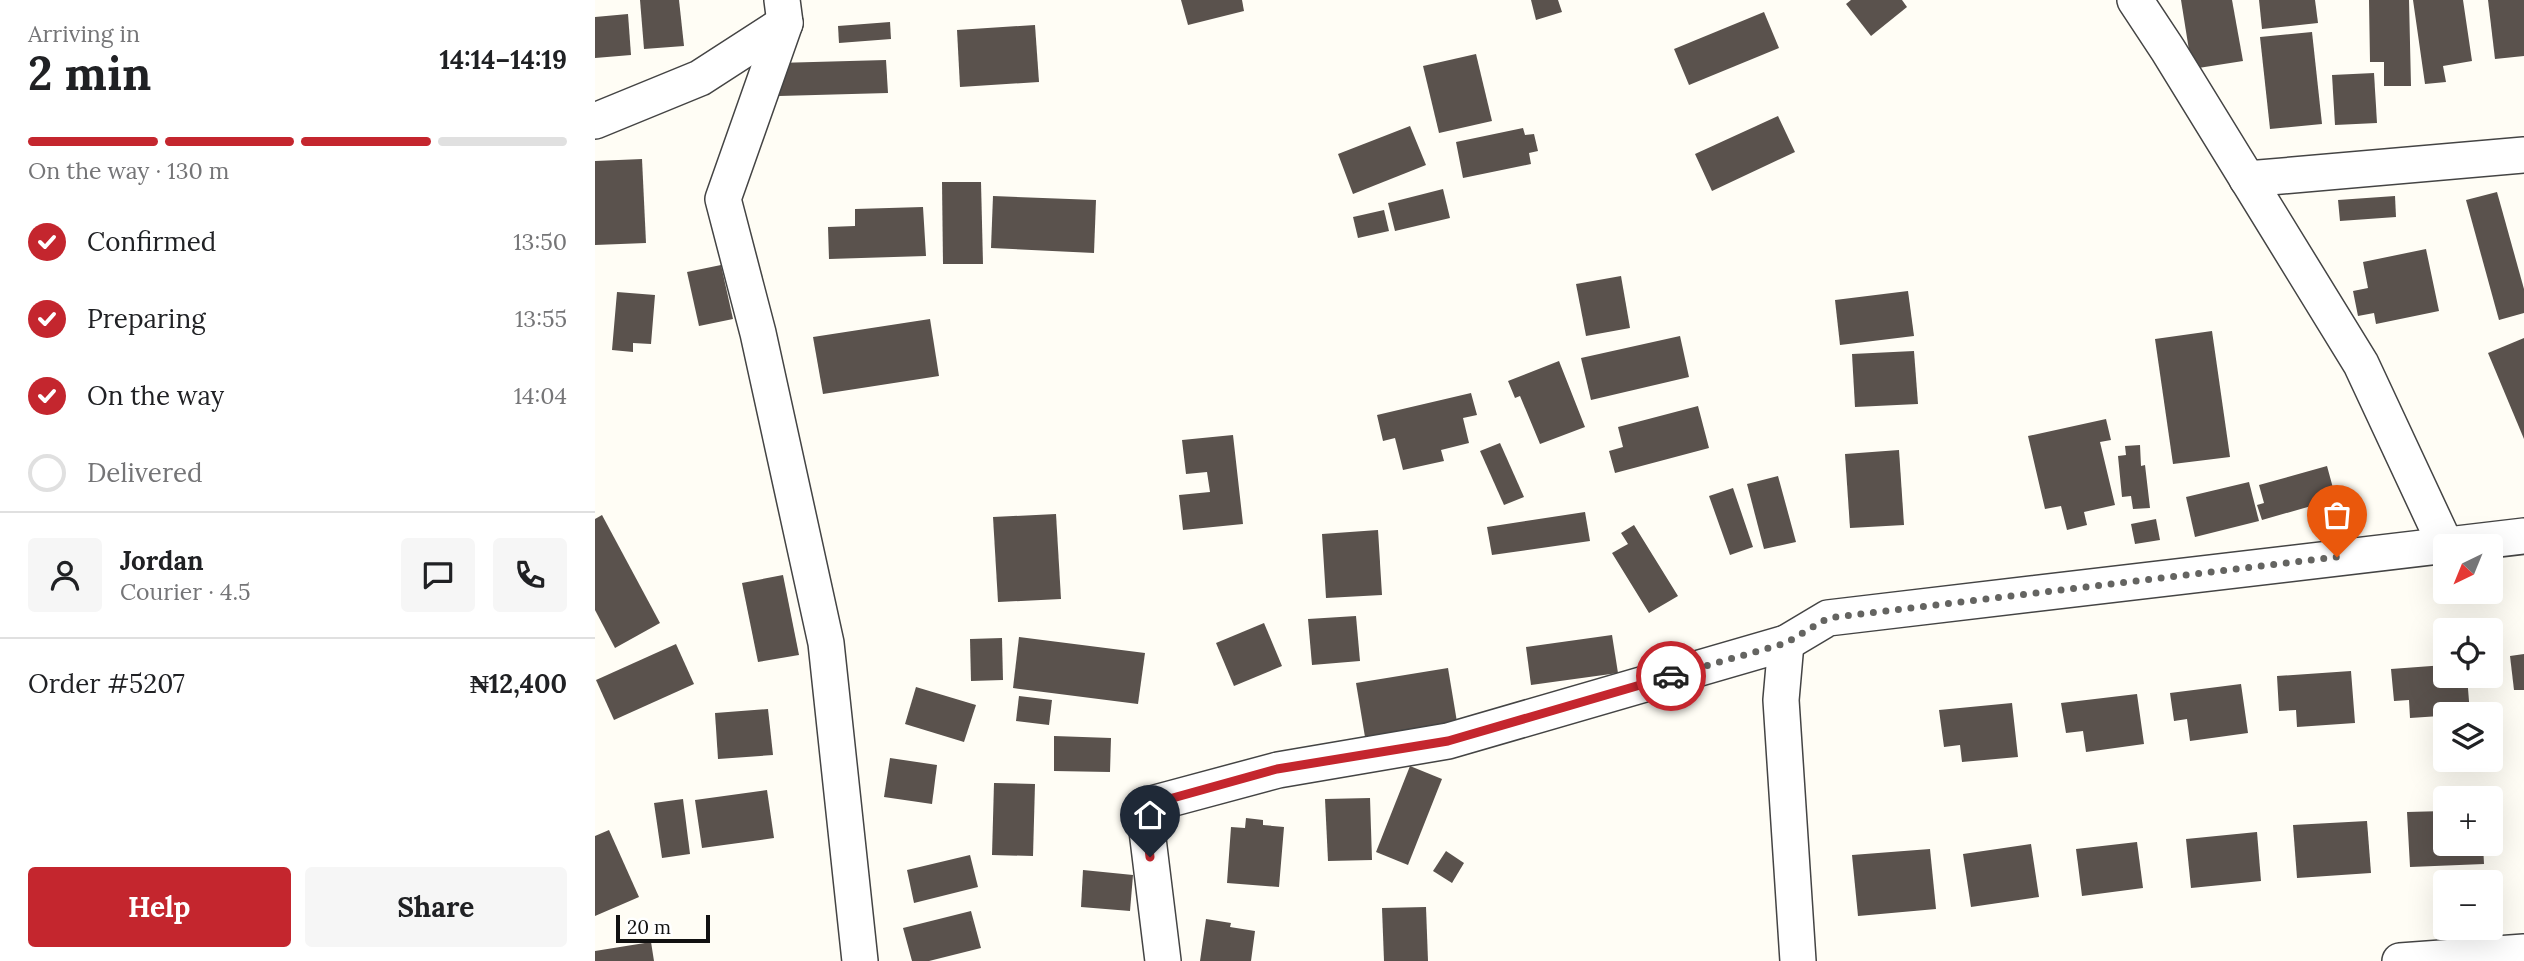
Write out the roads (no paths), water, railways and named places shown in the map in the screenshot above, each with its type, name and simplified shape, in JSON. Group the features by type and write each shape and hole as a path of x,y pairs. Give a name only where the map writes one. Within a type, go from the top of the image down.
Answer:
{"street":[{"path":"2135,0 2361,364 2440,534"},
{"path":"595,121 700,78 783,11"},
{"path":"783,11 723,199 758,333 826,643 860,961"},
{"path":"2247,179 2524,155"},
{"path":"2503,538 2524,536"},
{"path":"1163,961 1144,806 1277,769 1448,741 1786,643 1828,618 2433,545"},
{"path":"1786,643 1781,700 1798,961"},
{"path":"2400,961 2524,952"}]}
